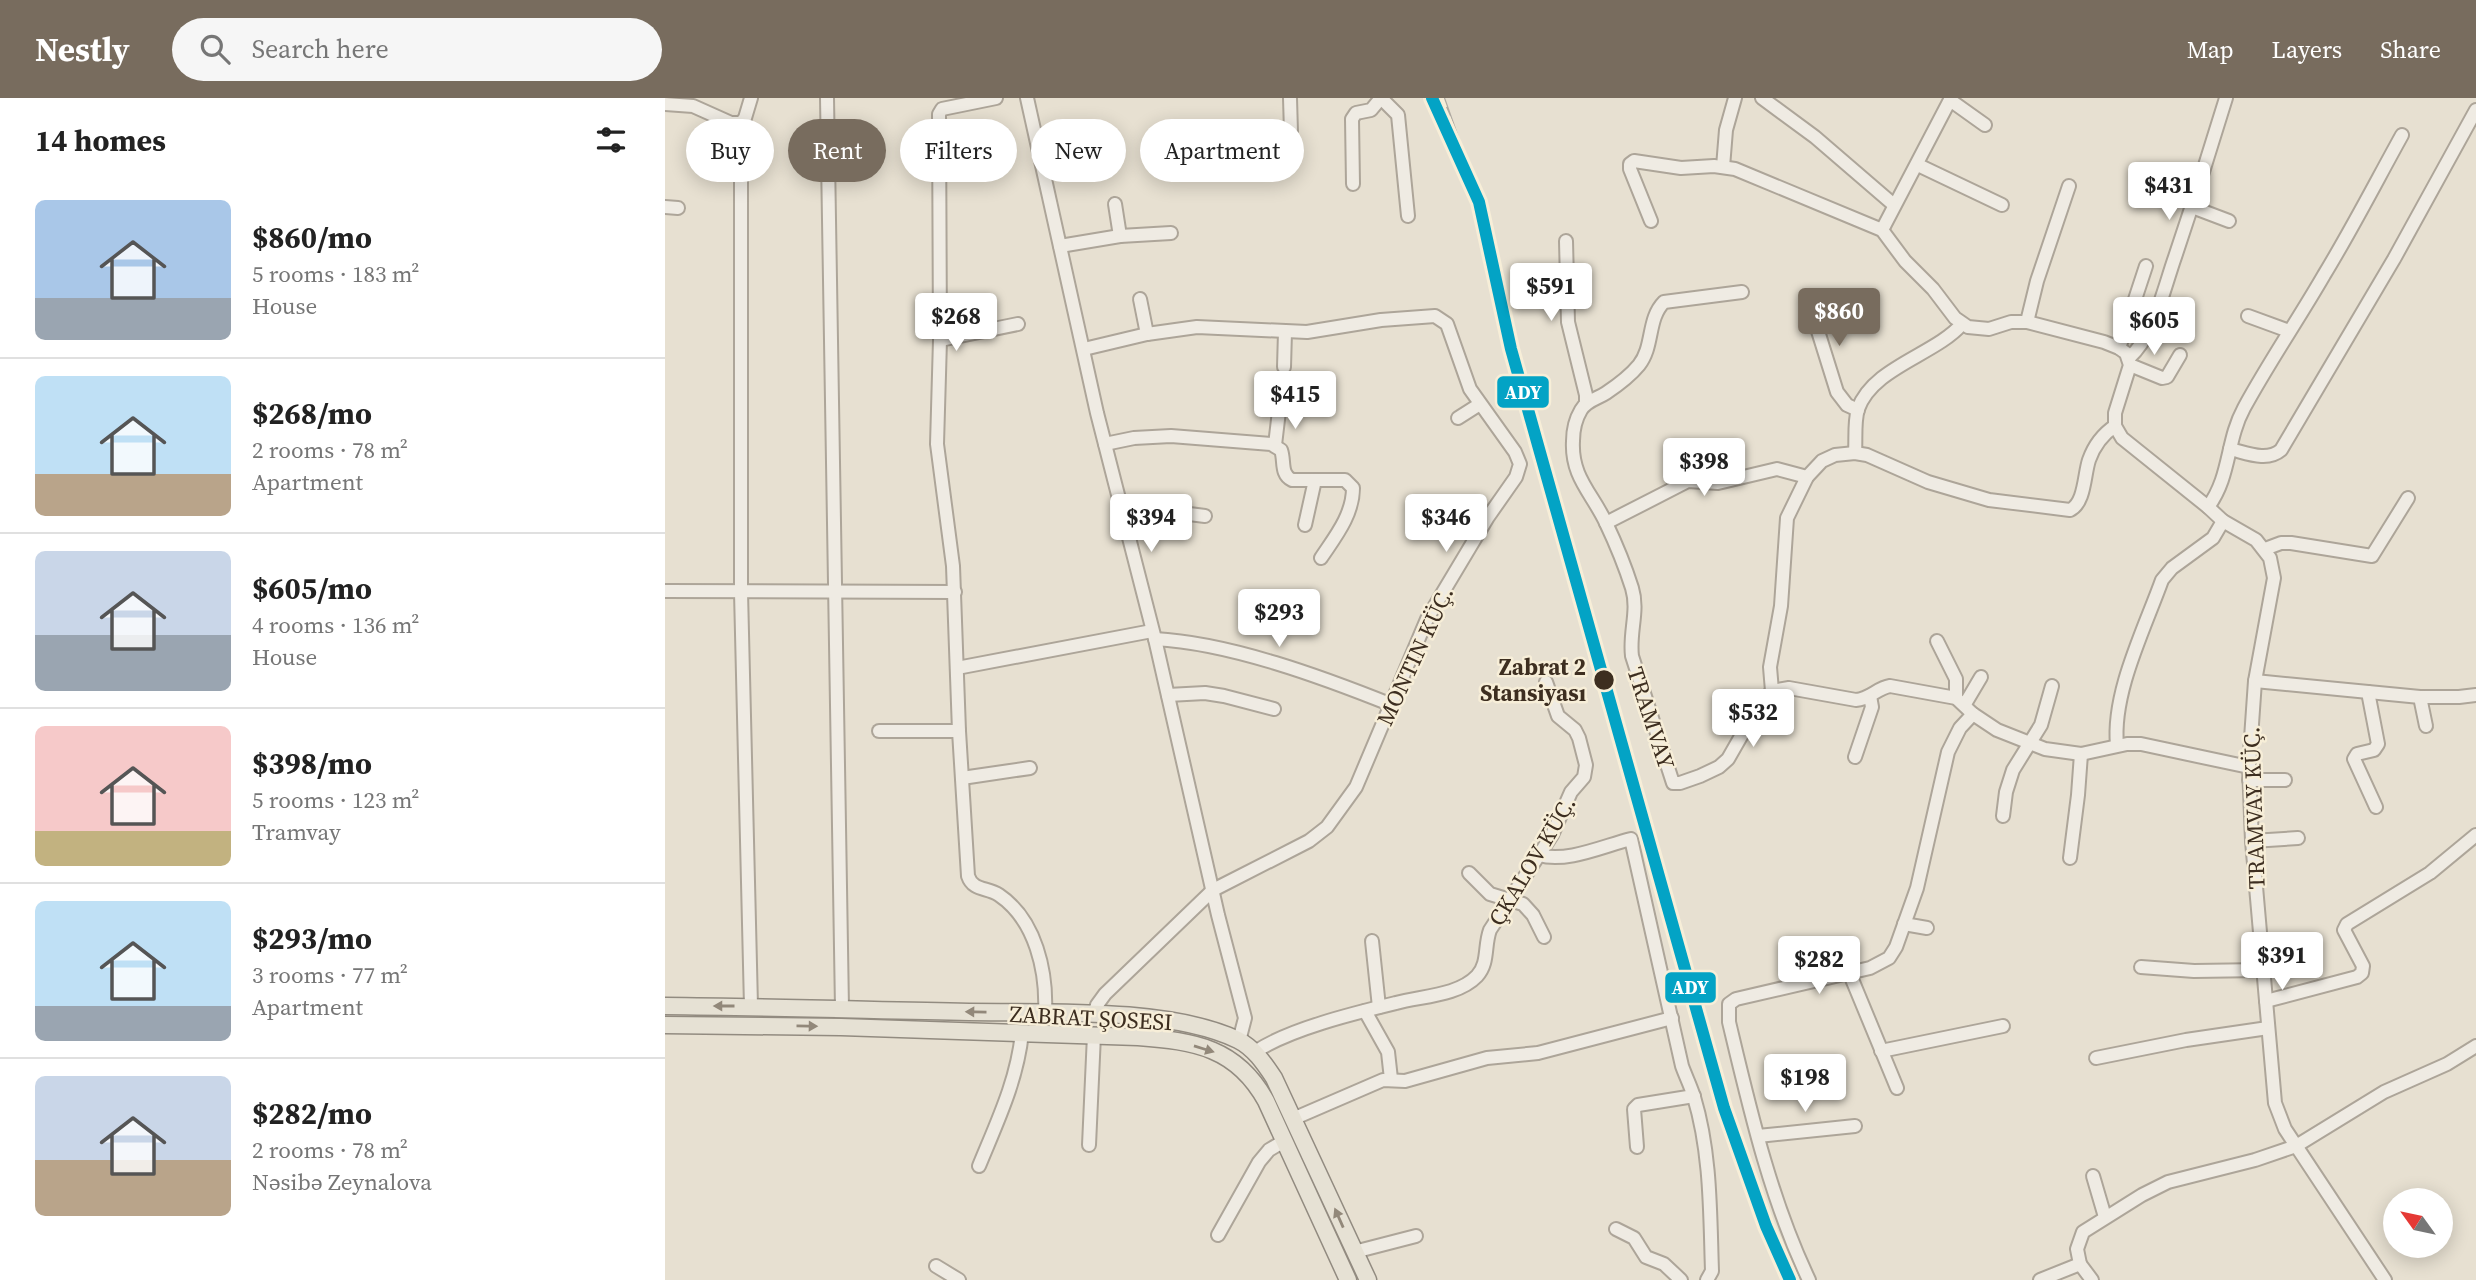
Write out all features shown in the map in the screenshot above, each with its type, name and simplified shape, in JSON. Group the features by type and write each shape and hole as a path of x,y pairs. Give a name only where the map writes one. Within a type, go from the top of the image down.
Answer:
{"main road":[{"name":"ZABRAT ŞOSESI","path":"665,1006 1094,1015 1162,1020 1217,1032 1239,1041 1255,1052 1274,1078 1368,1280"},
{"name":"ZABRAT ŞOSESI","path":"665,1025 866,1027 1159,1038 1226,1056 1236,1062 1258,1086 1347,1280"}],"street":[{"path":"744,119 751,98"},
{"path":"827,98 842,1008"},
{"path":"996,98 949,106 942,108 939,114 940,340 937,444 955,592 959,731 968,876 970,883 977,888 995,892 1009,904 1030,932 1045,977 1045,1013"},
{"path":"1027,98 1105,444 1125,516 1245,1018 1239,1041"},
{"path":"1290,98 1291,119"},
{"path":"1353,184 1352,119 1356,113 1371,110 1381,98 1398,115 1408,216"},
{"path":"1723,167 1726,130 1735,98"},
{"path":"1762,98 1776,102 1894,205"},
{"path":"2226,98 2192,207 2144,340 2129,362 2115,413 2115,426 2134,450 2208,507 2223,522 2256,540 2265,549 2281,543 2291,543 2372,556 2408,498"},
{"path":"1882,230 1951,99 1985,125"},
{"path":"665,104 693,106 722,119"},
{"path":"2230,449 2266,457 2274,456 2281,450 2394,259 2476,110"},
{"path":"2208,507 2225,478 2234,431 2245,407 2324,276 2402,135"},
{"path":"1651,221 1630,164 1634,161 1681,168 1723,167 1810,199 1882,230 1905,261 1962,324 1978,329 2027,322 2104,342 2119,348 2129,362 2162,378 2167,377 2181,355"},
{"path":"1918,165 2002,205"},
{"path":"741,182 741,592 751,1006"},
{"path":"2027,322 2037,281 2069,186"},
{"path":"1115,204 1120,236"},
{"path":"2192,207 2229,221"},
{"path":"1060,246 1120,236 1171,233"},
{"path":"1566,241 1568,322 1586,403 1624,380 1640,363 1648,348 1652,321 1664,302 1742,292"},
{"path":"2119,348 2146,266"},
{"path":"1140,299 1147,334"},
{"path":"1808,299 1837,392 1847,405 1858,410"},
{"name":"MONTIN KÜÇ.","path":"1084,349 1147,334 1217,327 1321,332 1381,320 1435,316 1447,324 1464,377 1479,404 1515,452 1520,464 1427,619 1356,787 1327,827 1309,841 1213,890 1105,994 1094,1015"},
{"path":"2248,316 2289,331"},
{"path":"940,340 1018,324"},
{"path":"1854,453 1858,410 1870,390 1880,380 1930,347 1946,340 1962,324"},
{"path":"1283,367 1285,332"},
{"name":"TRAMVAY","path":"1586,403 1573,430 1574,465 1606,523 1632,588 1635,608 1630,635 1632,656 1673,783 1700,776 1719,767 1728,759 1756,710 1772,691"},
{"path":"1458,418 1479,404"},
{"path":"1279,411 1275,445 1283,455 1287,478 1345,481 1353,488 1350,509 1321,558"},
{"path":"2115,426 2101,439 2089,460 2078,504 2070,510 1989,500 1928,482 1881,460 1854,453 1822,461 1807,477 1791,508 1784,535 1781,606 1770,667 1772,691 1789,688 1856,700 1890,686 1965,705 1997,730 2045,749 2081,754 2117,745 2141,744 2285,780"},
{"path":"1105,444 1134,438 1171,436 1275,445"},
{"path":"1606,523 1688,481 1718,482 1777,469 1807,477"},
{"path":"1305,525 1315,480"},
{"path":"1125,516 1158,510 1177,510 1205,516"},
{"path":"2117,745 2115,729 2119,703 2162,580 2172,568 2213,538 2223,522"},
{"name":"TRAMVAY KÜÇ.","path":"2265,549 2270,558 2274,578 2255,681 2249,773 2252,841 2275,1103 2279,1117 2296,1146 2385,1280"},
{"path":"665,591 955,592"},
{"path":"957,668 1154,635 1232,652 1328,681 1392,705"},
{"path":"1937,641 1956,679 1965,705"},
{"path":"1809,1280 1780,1215 1729,1022 1729,1004 1736,999 1870,968 1889,958 1920,876 1948,752 1960,728 1965,705 1981,677"},
{"path":"2255,681 2420,696 2476,696"},
{"name":"ÇKALOV KÜÇ.","path":"1255,1052 1282,1037 1379,1007 1458,989 1471,982 1484,966 1490,930 1539,855 1557,824 1565,803 1584,777 1586,765 1579,738 1575,730 1558,716 1546,682"},
{"path":"2003,816 2006,792 2013,770 2041,725 2052,686"},
{"path":"2368,692 2378,744 2374,750 2357,754 2354,759 2376,807"},
{"path":"1168,695 1214,694 1274,709"},
{"path":"1855,757 1872,707 1870,696"},
{"path":"2420,696 2426,726"},
{"path":"879,731 959,731"},
{"path":"2070,858 2081,754"},
{"path":"962,778 1030,768"},
{"path":"2266,1001 2357,977 2362,973 2363,967 2344,930 2347,923 2430,873 2476,835"},
{"path":"2252,841 2298,838"},
{"path":"1539,855 1553,858 1631,839 1682,1066 1694,1096 1707,1164 1711,1271 1707,1280"},
{"path":"1469,873 1490,894 1523,904 1533,915 1544,937"},
{"path":"1904,924 1927,928"},
{"path":"1373,940 1379,1007"},
{"path":"2141,967 2194,971 2263,970"},
{"path":"1849,972 1896,1088"},
{"path":"1366,1012 1388,1052 1391,1079"},
{"path":"1294,1118 1371,1084 1391,1079 1415,1079 1499,1055 1538,1053 1672,1018"},
{"path":"1881,1051 2003,1026"},
{"path":"2096,1058 2186,1040 2269,1028"},
{"path":"979,1166 1011,1087 1019,1060 1022,1033"},
{"path":"1089,1145 1094,1035"},
{"path":"2092,1280 2080,1264 2077,1249 2079,1239 2087,1228 2105,1217 2168,1182 2255,1160 2296,1146 2384,1092 2447,1064 2476,1046"},
{"path":"1637,1147 1634,1109 1638,1105 1694,1096"},
{"path":"1758,1136 1855,1126"},
{"path":"1217,1235 1259,1162 1269,1150 1285,1141"},
{"path":"2093,1176 2105,1217"},
{"path":"1616,1229 1634,1238 1646,1256 1664,1264 1681,1280"},
{"path":"1354,1252 1416,1236"},
{"path":"2040,1280 2080,1264"},
{"path":"936,1266 959,1280"}],"railway":[{"path":"1442,98 1479,202"}],"transit line":[{"name":"ADY","path":"1432,98 1479,202 1511,349 1724,1108 1766,1226 1790,1280"}],"place":[{"name":"Zabrat 2 Stansiyası","path":"1604,680"}]}
